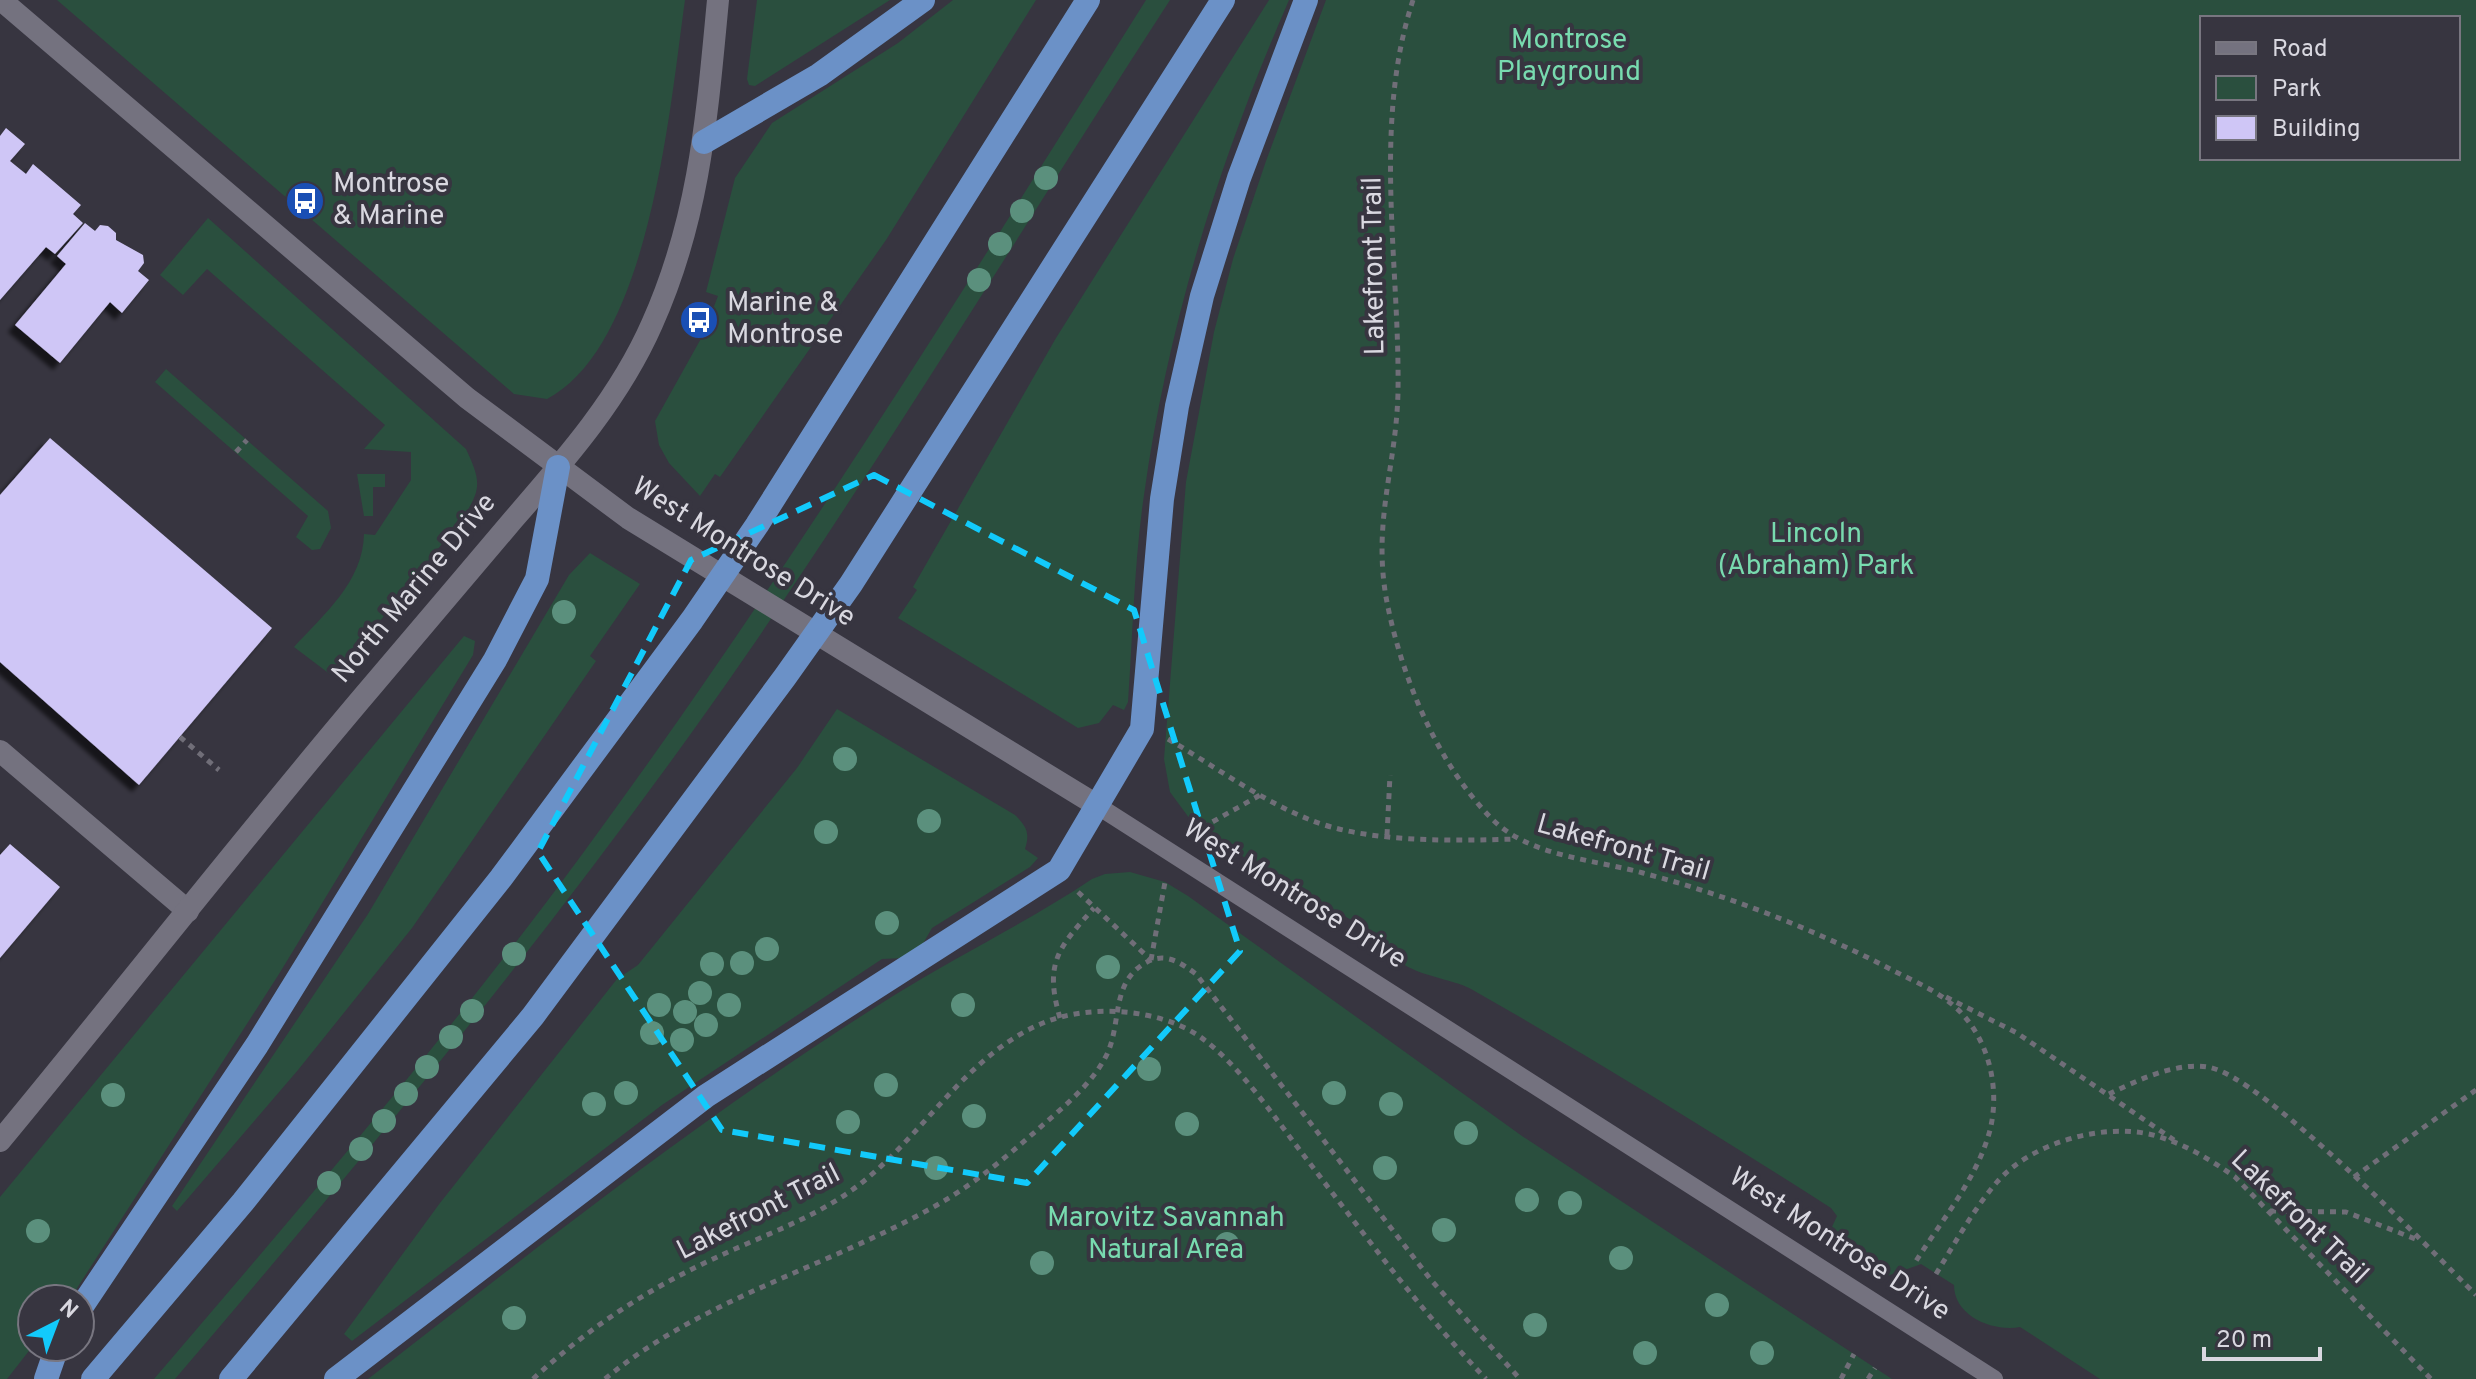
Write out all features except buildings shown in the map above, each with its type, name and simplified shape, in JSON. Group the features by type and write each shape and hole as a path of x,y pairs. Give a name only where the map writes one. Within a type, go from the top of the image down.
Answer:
{"highway":[{"path":"704,142 819,75 923,0"},
{"path":"93,1379 243,1202 501,878 692,620 757,525 1088,0"},
{"path":"231,1379 533,1016 785,677 851,584 1223,0"},
{"path":"336,1379 706,1096 1059,870 1142,729 1162,499 1177,406 1202,296 1239,178 1306,0"},
{"path":"96,1285 257,1045 495,660 537,579 558,467"}],"street":[{"name":"West Montrose Drive","path":"1,0 467,398 558,467 628,518 1098,806"},
{"name":"North Marine Drive","path":"0,1141 345,718 596,421 650,328 687,232 704,142 718,0"},
{"path":"0,751 188,911"}],"lane":[{"name":"West Montrose Drive","path":"1098,806 1994,1379"}],"path":[{"name":"Lakefront Trail","path":"1413,0 1399,57 1392,139 1398,395 1382,505 1382,565 1400,651 1440,744 1490,818 1515,839 1645,873 1738,903 1865,955 1941,995 1965,1016 1978,1035 1992,1075 1994,1093 1988,1138 1977,1163 1916,1261"},
{"path":"236,452 247,440"},
{"path":"180,737 219,770"},
{"path":"1164,737 1306,818 1344,830 1387,835 1515,839"},
{"path":"1387,835 1390,775"},
{"path":"1076,890 1151,960"},
{"path":"1060,1018 1051,980 1053,965 1063,944 1094,908"},
{"path":"605,1379 689,1325 889,1229 965,1187 1042,1125 1090,1080 1111,1046 1122,987 1139,967 1151,960 1172,959 1196,974 1431,1280 1520,1379"},
{"path":"1941,995 2017,1033 2180,1145"},
{"name":"Lakefront Trail","path":"533,1379 593,1327 649,1291 853,1190 986,1060 1024,1033 1060,1018 1117,1013 1153,1016 1201,1038 1255,1093 1419,1303 1486,1379"},
{"path":"2109,1094 2171,1071 2196,1067 2217,1069 2251,1088 2354,1177 2476,1295"},
{"path":"2354,1177 2476,1090"},
{"name":"Lakefront Trail","path":"1936,1274 1990,1191 2028,1155 2071,1140 2113,1132 2143,1133 2180,1145 2235,1177 2431,1379"},
{"path":"2269,1211 2346,1212 2424,1242"},
{"path":"1841,1379 1854,1354"},
{"path":"1868,1379 1875,1368"}],"highlighted area":[{"path":"874,475 1134,610 1240,951 1027,1183 722,1130 538,852 691,560"}],"green space":[{"path":"57,0 685,0 672,99 649,219 632,277 610,329 582,371 547,399 514,394"},
{"path":"757,0 890,0 755,86 749,85 747,79"},
{"path":"953,0 1036,0 886,240 720,477 715,474 700,496 669,463 659,445 655,421 703,335 718,296 706,292 735,178 772,123 898,43"},
{"path":"1146,0 1170,0 855,492 680,748 542,933 324,1203 175,1379 154,1379 429,1052 586,849 804,536"},
{"path":"1269,0 1289,0 1219,181 1182,305 1154,431 1138,546 1128,702 1124,710 1113,705 1099,723 1078,728 898,618 917,590 913,587 1056,338"},
{"name":"Lincoln (Abraham) Park","path":"1326,0 2476,0 2476,1379 2100,1379 2020,1327 1999,1327 1977,1320 1961,1306 1954,1285 1921,1264 1880,1280 1874,1277 1840,1252 1838,1239 1831,1229 1837,1216 1831,1208 1652,1096 1471,989 1410,968 1391,952 1387,941 1198,830 1170,792 1164,759 1186,482 1214,332 1233,259"},
{"path":"208,218 466,449 475,469 476,492 462,519 339,672 331,675 294,647 340,596 357,567 364,534 375,535 411,480 411,452 364,449 385,425 207,269 183,295 160,275"},
{"path":"166,369 328,511 331,528 320,549 312,550 296,537 308,516 155,382"},
{"path":"357,474 385,474 385,487 373,487 373,516 364,516"},
{"path":"590,553 640,584 590,656 596,661 412,928 298,1070 177,1211 172,1206 368,914 569,575"},
{"path":"464,636 475,641 473,655 279,974 80,1283 16,1283 16,1363 20,1363 7,1379 0,1379 0,1197"},
{"path":"837,709 1015,815 1026,830 1025,849 1038,858 1030,867 932,928 921,947 904,958 882,959 662,1105 352,1341 344,1334 440,1203 617,979 638,965 797,768"},
{"name":"Marovitz Savannah Natural Area","path":"1130,872 1165,882 1188,896 1522,1136 1892,1379 368,1379 626,1181 825,1040 918,981 1092,879 1105,874"}],"place":[{"name":"Montrose & Marine","path":"305,201"},
{"name":"Marine & Montrose","path":"699,320"}],"park label":[{"name":"Montrose Playground","path":"1569,57"}]}
